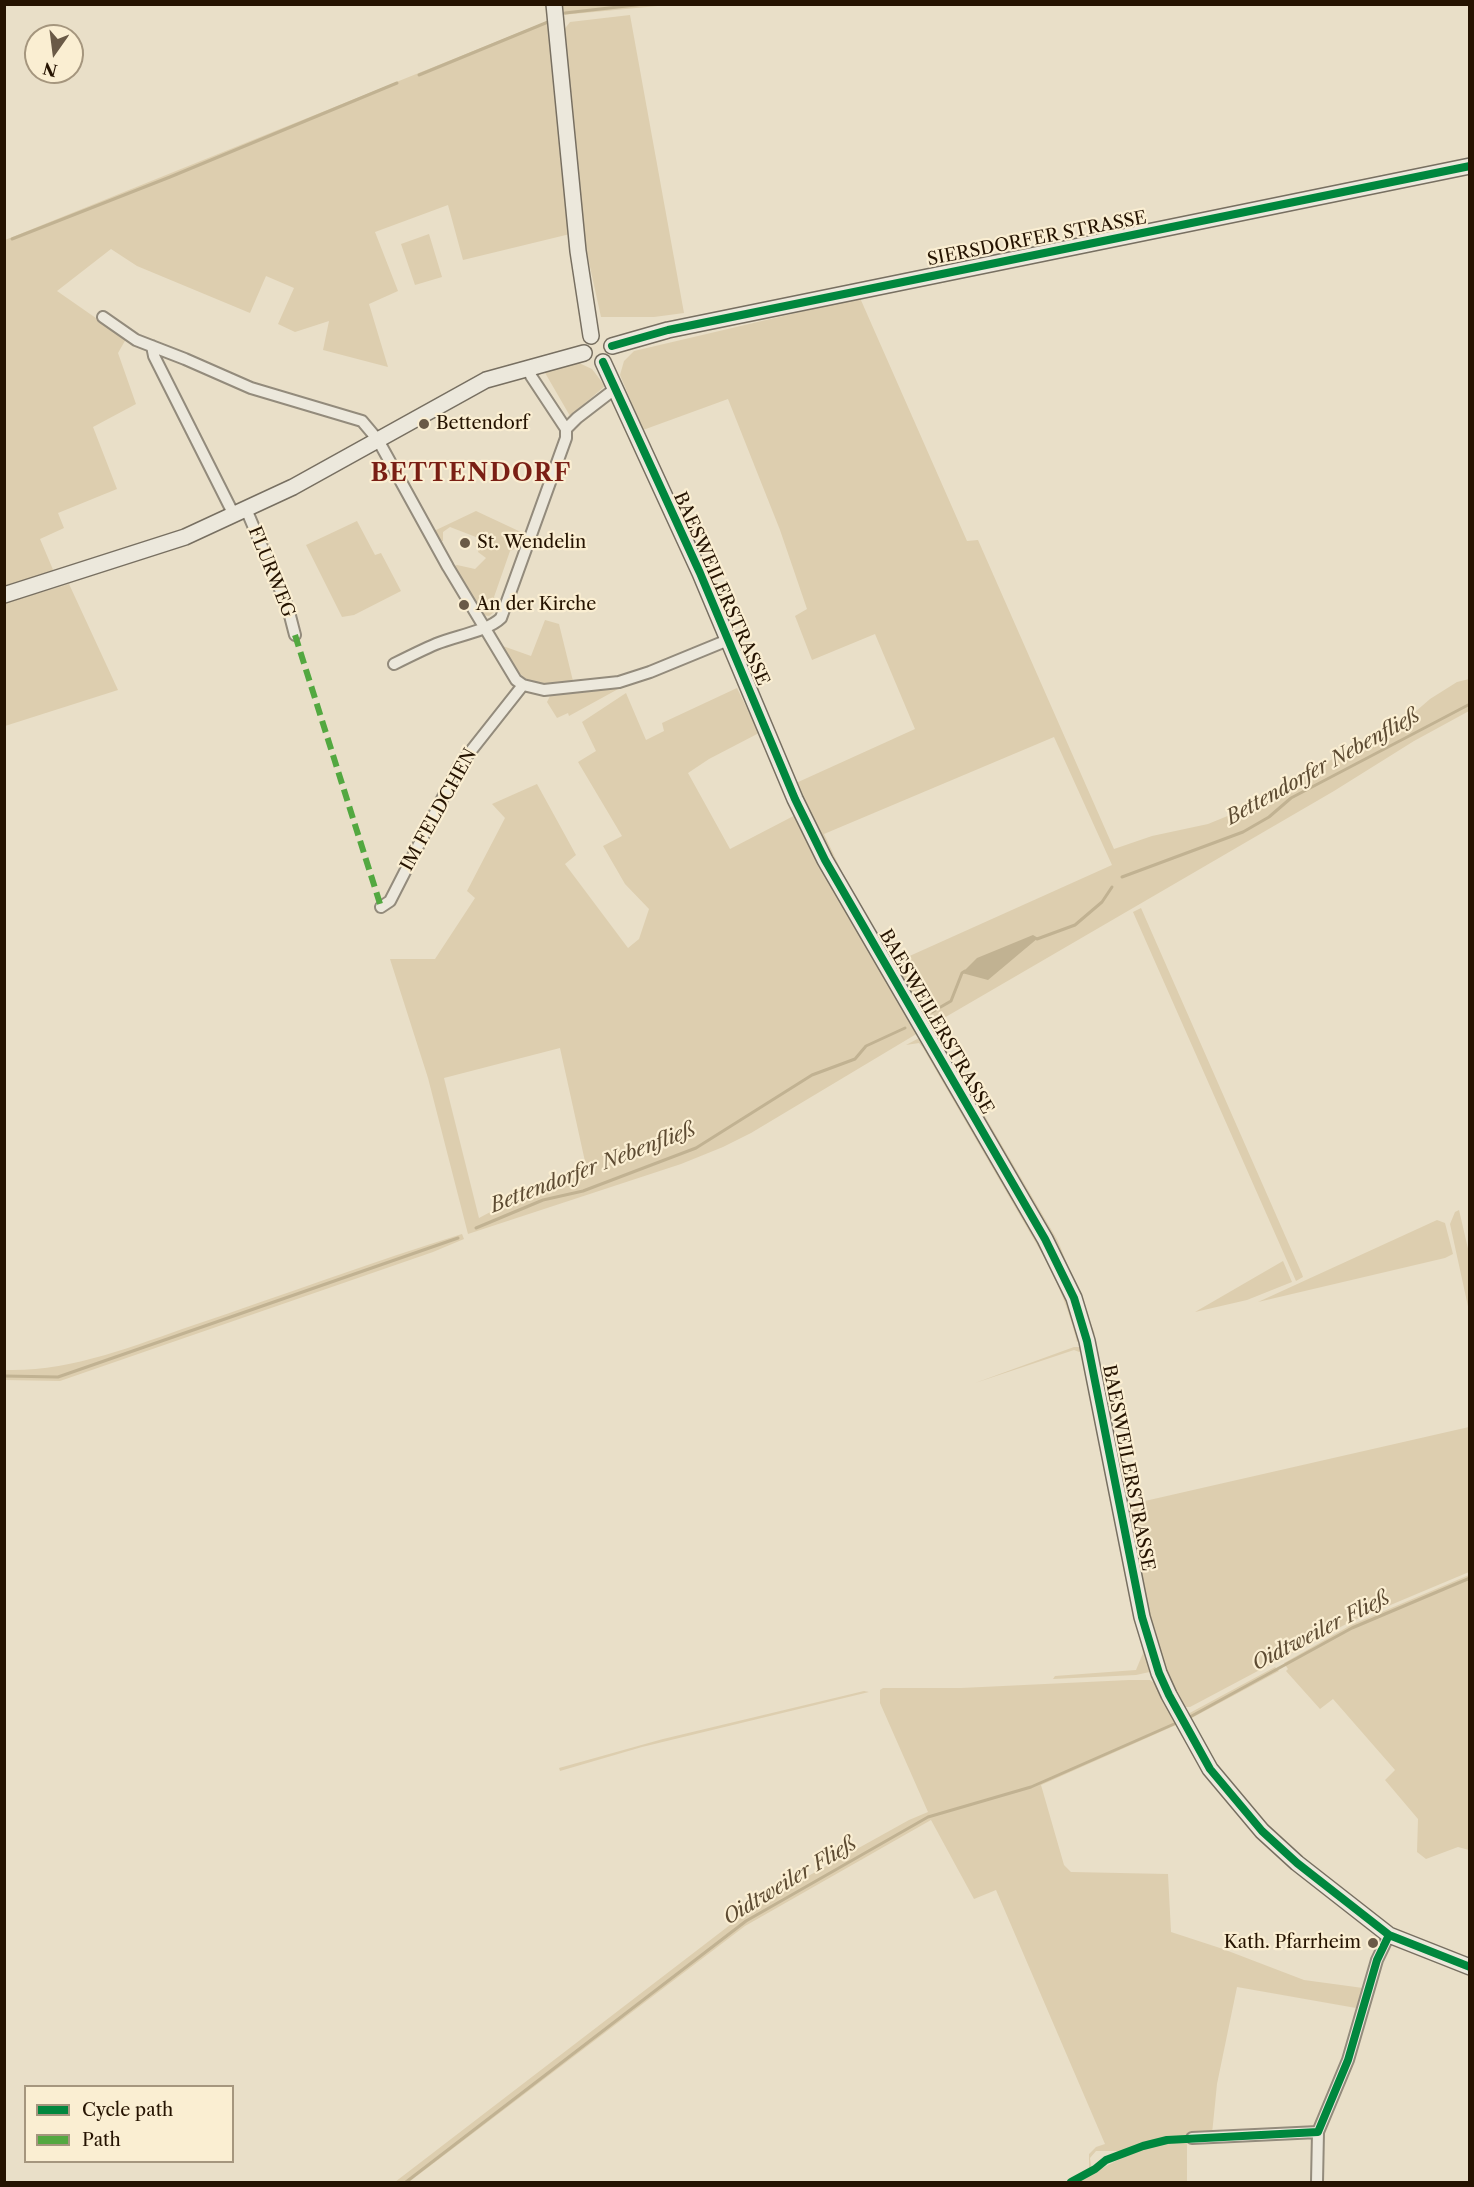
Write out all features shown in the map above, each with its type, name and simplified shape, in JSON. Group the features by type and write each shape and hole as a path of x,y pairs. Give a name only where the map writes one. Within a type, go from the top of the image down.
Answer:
{"street":[{"path":"555,4 578,251 591,336"},
{"name":"SIERSDORFER STRASSE","path":"612,346 668,330 1470,166"},
{"path":"103,318 136,340 251,387 362,421 378,440 484,629 516,680 523,685 544,690 619,682 651,672 728,640"},
{"path":"597,334 604,336 612,346 609,357 603,362 591,362 584,353 584,343 597,334"},
{"name":"FLURWEG","path":"152,346 154,356 240,512 288,608 295,635"},
{"path":"4,595 185,537 293,487 486,380 584,353"},
{"name":"BAESWEILERSTRASSE","path":"603,362 728,640 795,799 825,860 1045,1239 1074,1298 1087,1341 1142,1617 1159,1673 1179,1716 1210,1769 1262,1831 1297,1863 1389,1935 1470,1967"},
{"path":"394,664 436,644 465,633 484,629 501,618 566,438 566,429 531,376 529,367"},
{"path":"566,429 616,388"},
{"name":"IM FELDCHEN","path":"381,907 390,901 459,766 523,685"},
{"path":"1317,2182 1318,2132 1348,2060 1377,1960 1389,1935"},
{"path":"1192,2138 1318,2132"}],"shaded area":[{"path":"561,4 668,5 562,15"},
{"path":"630,15 684,313 654,317 601,317 583,235 563,31 570,22"},
{"path":"550,20 570,234 463,260 448,205 375,232 398,291 369,304 388,367 323,350 329,321 295,332 278,324 294,288 266,276 250,313 137,266 111,249 57,291 126,339 118,353 136,404 93,427 117,489 58,513 64,528 40,539 54,572 5,588 5,240"},
{"path":"429,234 442,277 415,285 401,244"},
{"path":"860,298 967,541 978,540 1114,849 1152,836 1208,824 1247,808 1407,719 1430,699 1457,682 1469,679 1469,711 1414,741 1334,791 751,1133 681,1164 468,1234 428,1078 390,959 435,959 475,898 467,891 505,818 492,804 537,784 576,855 565,864 628,948 639,939 649,909 625,884 603,846 622,836 578,762 596,751 582,722 626,693 646,740 664,731 662,723 737,688 759,733 709,759 688,773 730,849 807,809 796,783 915,729 875,634 812,660 795,616 807,609 780,530 728,399 643,430 620,375 624,361 634,351","holes":["1054,737 1112,865 894,963 842,872 824,834","560,1048 588,1175 545,1183 479,1218 444,1078"]},
{"path":"579,363 592,369 605,386 570,416 544,371"},
{"path":"476,511 523,533 518,547 510,551 494,597 497,605 489,616 483,615 452,567 457,565 475,569 486,558 478,552 481,539 450,527 443,532 443,541 440,542 434,531"},
{"path":"357,521 375,555 381,553 401,591 354,615 342,617 306,545"},
{"path":"69,584 118,690 5,726 5,603"},
{"path":"545,620 559,624 573,681 536,683 528,680 515,668 500,645 531,656"},
{"path":"620,688 569,716 568,713 557,718 547,702 551,694"},
{"path":"1141,908 1302,1274 1303,1277 1296,1281 1133,912"},
{"path":"1033,935 1038,938 988,980 962,973 977,958"},
{"path":"934,1029 1058,1241 1095,1334 1092,1333 932,1032"},
{"path":"921,1037 1064,1286 1081,1339 1077,1342 1063,1298 1044,1257 923,1048 919,1043 906,1045"},
{"path":"1459,1210 1469,1253 1469,1311 1450,1224 1455,1212"},
{"path":"1437,1220 1445,1223 1453,1254 1445,1258 1258,1302"},
{"path":"462,1234 464,1239 433,1252 60,1381 5,1380 5,1370 53,1367 101,1356"},
{"path":"1283,1261 1292,1282 1247,1300 1195,1312"},
{"path":"1074,1347 1081,1347 1154,1671 1136,1675 1053,1679 1055,1676 1136,1670 1143,1653 1082,1353 1074,1350 975,1383"},
{"path":"1469,1427 1469,1572 1350,1622 1190,1707 1182,1707 1158,1655 1123,1506"},
{"path":"1469,1575 1469,1850 1458,1847 1426,1859 1417,1852 1418,1819 1385,1780 1395,1770 1333,1699 1320,1709 1286,1671 1288,1669 1284,1663 1351,1625"},
{"path":"1275,1667 1279,1671 1188,1720 1186,1715"},
{"path":"1150,1680 1158,1686 1176,1725 1041,1785 1064,1865 1071,1872 1168,1874 1171,1932 1304,1980 1363,1988 1356,2008 1237,1987 1217,2084 1212,2134 1187,2135 1154,2141 1122,2151 1096,2151 1090,2158 1089,2171 1089,2154 1096,2147 1105,2144 996,1890 974,1899 931,1820 745,1926 409,2182 395,2182 756,1905 909,1820 928,1812 880,1703 880,1690 883,1688 961,1688"},
{"path":"864,1691 869,1692 642,1747 560,1771 559,1768 663,1739"},
{"path":"1187,2141 1187,2182 1076,2182 1135,2151"}],"waterway":[{"path":"565,13 644,4"},
{"path":"419,75 548,22"},
{"path":"12,239 170,177 397,83"},
{"name":"Bettendorfer Nebenfließ","path":"1122,877 1243,832 1269,817 1291,798 1470,704"},
{"name":"Bettendorfer Nebenfließ","path":"1037,939 1075,925 1102,902 1112,887"},
{"name":"Bettendorfer Nebenfließ","path":"932,1012 951,1001 962,973 965,971"},
{"name":"Bettendorfer Nebenfließ","path":"476,1228 543,1200 583,1191 696,1148 812,1075 855,1059 866,1046 905,1028"},
{"name":"Bettendorfer Nebenfließ","path":"4,1376 58,1377 458,1238"},
{"name":"Oidtweiler Fließ","path":"1188,1718 1352,1628 1470,1578"},
{"name":"Oidtweiler Fließ","path":"406,2182 746,1921 928,1817 1031,1787 1174,1724"}],"marked path":[{"path":"295,635 381,907"}],"cycle path":[{"path":"612,346 668,330 1470,166"},
{"path":"603,362 700,573 795,799 825,860 1045,1239 1074,1298 1087,1341 1142,1617 1159,1673 1169,1695 1210,1769 1262,1831 1297,1863 1389,1935 1470,1967"},
{"path":"1071,2182 1106,2160 1167,2140 1318,2132 1348,2060 1377,1960 1389,1935"}],"place":[{"name":"Bettendorf","path":"424,424"},
{"name":"St. Wendelin","path":"465,543"},
{"name":"An der Kirche","path":"464,605"},
{"name":"Kath. Pfarrheim","path":"1373,1943"}],"district":[{"name":"BETTENDORF","path":"471,474"}]}
